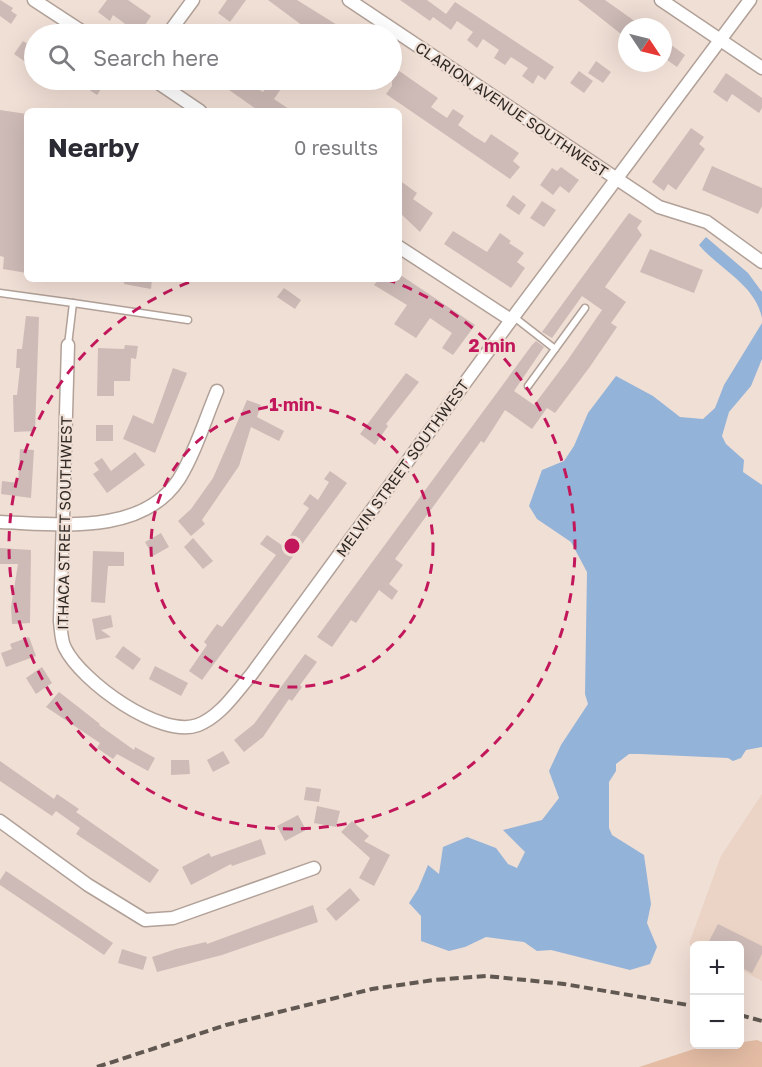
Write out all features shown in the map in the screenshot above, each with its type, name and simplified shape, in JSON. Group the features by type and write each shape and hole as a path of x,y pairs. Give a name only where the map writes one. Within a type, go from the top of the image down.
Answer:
{"street":[{"path":"34,0 71,24"},
{"path":"175,24 193,0"},
{"name":"CLARION AVENUE SOUTHWEST","path":"349,0 385,24"},
{"path":"661,0 762,68"},
{"name":"MELVIN STREET SOUTHWEST","path":"197,725 220,712 251,675 512,318 750,0"},
{"name":"CLARION AVENUE SOUTHWEST","path":"402,35 659,207 707,222 762,262"},
{"path":"169,90 196,108"},
{"path":"402,249 512,318"},
{"name":"ITHACA STREET SOUTHWEST","path":"68,345 60,621 64,647 81,670 102,689 155,722 178,727 197,725"},
{"path":"0,522 63,524 114,520 143,510 159,499 178,480 218,391"},
{"path":"0,821 88,885 145,920 173,918 314,868"}],"lane":[{"path":"0,293 188,320"},
{"path":"68,345 73,303"},
{"path":"528,386 585,308"},
{"path":"512,318 555,349"}],"shaded area":[{"path":"762,794 762,981 744,971 744,941 690,941 721,856"},
{"path":"757,1040 762,1042 762,1067 639,1067 694,1049 744,1049 744,1042"}],"water":[{"path":"706,237 748,273 762,292 762,318 758,306 744,286 699,245"},
{"path":"762,323 762,359 751,386 729,412 722,436 726,444 744,460 743,472 762,485 762,747 746,750 741,758 733,761 728,758 629,754 616,764 616,771 609,782 609,828 612,835 644,855 651,904 647,923 657,947 650,964 630,970 551,950 537,951 524,942 486,937 465,947 449,951 421,941 421,916 409,903 428,865 439,874 443,847 467,837 496,848 508,864 517,868 525,852 503,830 542,820 559,798 549,771 561,745 588,704 585,694 587,572 571,542 537,519 529,506 542,470 564,461 574,446 588,413 616,376 653,396 680,417 703,419 715,408 724,385"}],"building":[{"path":"0,0 13,8 11,11 17,15 11,24 0,16"},
{"path":"107,0 128,0 151,16 146,24 125,24 113,15 110,21 98,12"},
{"path":"227,0 246,0 230,22 218,13"},
{"path":"268,0 297,0 336,24 300,24"},
{"path":"400,0 427,0 446,14 455,2 554,67 545,80 538,75 533,84 522,76 528,68 511,57 505,65 494,58 499,50 483,39 477,48 467,40 473,32 457,21 451,30 433,17 430,21"},
{"path":"578,0 605,0 630,18 618,18 618,32"},
{"path":"23,41 24,42 24,61 14,54"},
{"path":"672,46 685,55 677,67 672,63"},
{"path":"596,61 611,72 603,83 588,73"},
{"path":"579,71 593,81 584,93 570,83"},
{"path":"402,73 438,98 431,107 447,118 453,109 464,116 458,125 475,137 485,143 491,134 519,153 513,161 520,167 510,179 386,94 389,90 402,90"},
{"path":"726,73 762,98 762,108 759,113 732,94 727,102 713,92"},
{"path":"90,90 100,90 97,95"},
{"path":"229,90 260,90 263,92 264,90 280,90 274,99 288,108 255,108"},
{"path":"0,110 24,114 24,272 3,269 4,257 0,256"},
{"path":"691,128 704,137 699,144 705,149 676,190 668,184 664,191 652,182"},
{"path":"712,166 762,188 762,206 758,214 702,190"},
{"path":"561,167 579,180 569,193 560,186 553,195 540,185 552,168 557,171"},
{"path":"402,182 417,193 413,199 433,213 420,232 402,215"},
{"path":"513,195 526,205 519,215 506,206"},
{"path":"542,201 556,210 544,227 530,218"},
{"path":"629,213 642,221 637,228 642,235 605,287 626,302 611,323 617,327 589,368 555,413 547,408 532,429 505,410 484,443 481,441 395,559 403,565 389,584 398,591 392,600 379,590 356,623 351,620 332,647 317,637 532,345 536,341 544,347 514,391 534,405 567,361 602,310 582,296 552,338 542,332"},
{"path":"453,231 487,252 500,233 511,241 509,243 524,253 517,262 525,268 511,288 444,244"},
{"path":"650,249 703,270 694,293 640,272"},
{"path":"402,276 475,325 453,355 442,348 452,333 430,318 416,338 394,324 407,305 374,285 376,282 402,282"},
{"path":"124,282 152,282 151,289 124,284"},
{"path":"284,288 301,300 295,309 277,297"},
{"path":"26,316 39,317 35,431 14,432 13,395 17,395 20,368 16,368 17,349 22,349"},
{"path":"125,345 138,346 136,359 131,358 130,381 114,381 114,396 97,396 98,348 124,349"},
{"path":"173,368 187,373 155,453 123,439 133,415 153,424"},
{"path":"406,373 419,382 386,424 388,426 375,445 360,434"},
{"path":"247,400 261,405 257,417 284,431 279,441 251,427 239,466 202,520 205,524 191,536 178,521 191,509 213,478"},
{"path":"96,425 113,425 113,441 96,441"},
{"path":"20,449 34,450 31,498 1,494 2,481 18,483"},
{"path":"135,452 145,465 107,493 93,474 99,470 94,463 102,458 111,471"},
{"path":"330,471 347,483 202,680 189,671 207,645 204,642 217,624 222,627 276,555 260,544 267,535 283,546 309,508 303,504 310,494 318,500 329,482 324,479"},
{"path":"161,533 169,547 153,556 145,542"},
{"path":"193,538 213,561 203,569 184,547"},
{"path":"0,548 31,550 30,623 12,624 11,607 18,564 0,564"},
{"path":"93,551 124,552 124,566 108,566 105,603 91,602"},
{"path":"111,615 113,627 101,630 111,637 96,640 92,619"},
{"path":"29,637 36,656 6,667 1,653 12,649 10,644"},
{"path":"123,646 141,659 133,670 115,657"},
{"path":"305,654 317,662 300,685 302,687 292,701 289,699 263,737 244,752 234,740 254,724"},
{"path":"155,666 188,683 181,696 149,679"},
{"path":"42,667 52,683 36,694 26,678"},
{"path":"59,692 134,750 135,747 155,758 148,771 117,754 113,759 97,748 100,743 46,707"},
{"path":"223,751 230,763 213,772 207,760"},
{"path":"171,760 189,760 190,774 171,775"},
{"path":"0,761 54,799 57,794 79,809 76,812 159,870 150,883 76,834 80,828 56,811 52,816 0,781"},
{"path":"306,787 321,789 319,802 304,800"},
{"path":"317,806 340,811 336,827 314,823"},
{"path":"298,815 306,830 285,841 277,826"},
{"path":"352,821 369,836 364,841 390,855 374,886 359,878 370,858 341,832"},
{"path":"261,839 266,854 232,866 231,864 191,885 182,867 209,853 211,857"},
{"path":"6,871 113,943 104,955 0,885 0,880"},
{"path":"350,888 360,900 336,921 326,909"},
{"path":"313,905 318,922 222,955 157,972 152,957 176,949 206,942 207,944"},
{"path":"718,924 762,946 762,954 752,973 744,969 744,941 709,941"},
{"path":"122,949 147,957 143,970 118,963"}],"railway":[{"path":"97,1067 226,1025 372,989 434,980 486,976 564,984 690,1005"},
{"path":"744,1016 762,1021"}]}
